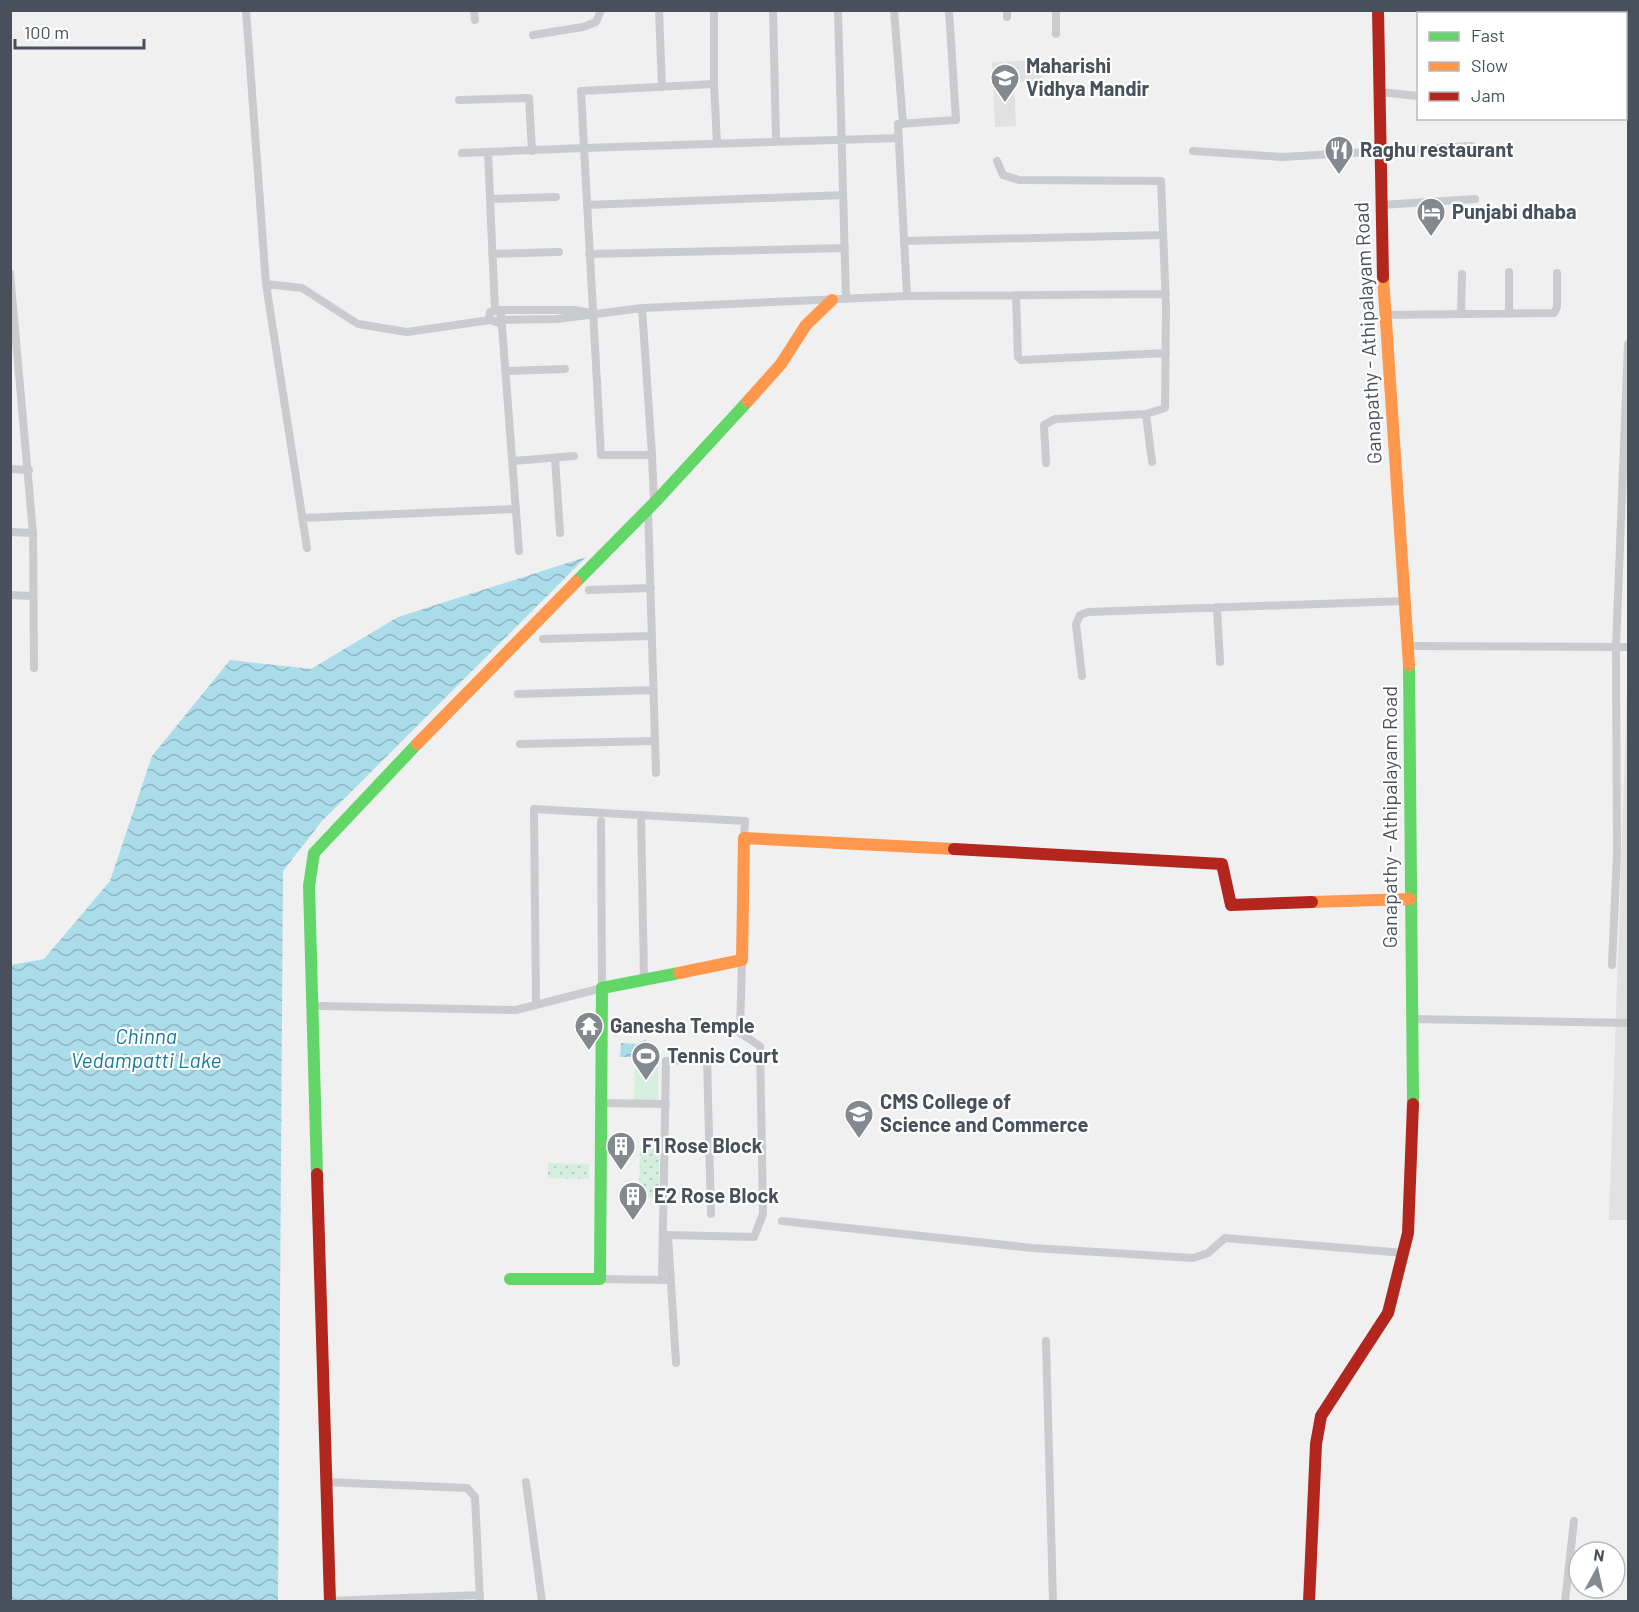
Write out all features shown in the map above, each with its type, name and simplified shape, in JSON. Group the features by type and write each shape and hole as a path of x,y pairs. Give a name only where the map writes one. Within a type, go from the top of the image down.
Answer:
{"street":[{"path":"246,10 266,284 307,548"},
{"path":"532,35 583,27 596,22 601,10"},
{"path":"659,10 662,87"},
{"path":"714,10 717,143"},
{"path":"773,10 776,141"},
{"path":"837,10 846,299"},
{"path":"894,10 903,124"},
{"path":"907,296 898,124 956,120 949,10"},
{"path":"1056,10 1056,34"},
{"name":"Ganapathy - Athipalayam Road","path":"1309,1602 1316,1444 1321,1416 1388,1313 1408,1233 1411,1185 1409,646 1384,315 1379,153 1378,10"},
{"path":"652,455 601,455 580,91 714,84"},
{"path":"1379,92 1417,96"},
{"path":"459,100 529,98 531,151"},
{"path":"462,153 841,138 899,138"},
{"path":"1192,151 1281,157 1472,146"},
{"path":"488,153 496,316 502,326 519,551"},
{"path":"997,160 1003,175 1019,180 1161,181 1166,294 1165,408 1146,414 1055,418 1044,424 1046,463"},
{"path":"587,205 843,195"},
{"path":"490,199 556,197"},
{"path":"1381,205 1475,199"},
{"path":"904,241 1163,235"},
{"path":"589,254 845,248"},
{"path":"492,254 559,252"},
{"path":"10,273 33,533 34,668"},
{"path":"1509,273 1509,313"},
{"path":"1384,315 1554,313 1557,307 1557,273"},
{"path":"1461,314 1462,274"},
{"path":"266,284 302,288 358,324 407,332 496,316 575,310 593,314 642,308 907,296 1166,294"},
{"path":"1016,295 1018,357 1021,360 1166,353"},
{"path":"325,1482 466,1488 471,1491 475,1497 480,1598 330,1601 325,1482 309,886 314,853 426,734 651,506 782,364 806,325 832,300"},
{"path":"642,308 652,455 651,588 656,773"},
{"path":"1612,965 1617,854 1616,647 1629,344"},
{"path":"506,371 565,369"},
{"path":"1146,414 1152,462"},
{"path":"513,461 574,456"},
{"path":"555,458 560,533"},
{"path":"10,470 29,470"},
{"path":"302,518 516,509"},
{"path":"10,532 33,533"},
{"path":"589,590 651,588"},
{"path":"10,595 32,596"},
{"path":"1082,676 1076,624 1080,615 1088,612 1405,601"},
{"path":"1217,607 1220,662"},
{"path":"543,639 652,636"},
{"path":"1409,646 1629,647"},
{"path":"518,694 654,690"},
{"path":"520,744 655,741"},
{"path":"536,1005 534,809 745,821 740,1033 760,1046 763,1214 754,1237 668,1235 667,1280"},
{"path":"641,815 644,980"},
{"path":"600,1279 601,821"},
{"path":"744,838 1221,864 1231,905 1410,899"},
{"path":"321,1006 516,1010 602,988 742,960"},
{"path":"1412,1019 1629,1023"},
{"path":"676,1363 667,1280 666,1061 707,1059 711,1214"},
{"path":"602,1103 666,1104"},
{"path":"782,1221 1033,1248 1193,1258 1208,1253 1225,1238 1404,1253"},
{"path":"510,1280 667,1280"},
{"path":"1046,1341 1053,1602"},
{"path":"526,1482 542,1602"},
{"path":"1565,1602 1574,1521"}],"shaded area":[{"name":"Maharishi Vidhya Mandir","path":"1042,60 1043,81 1014,82 1016,126 995,127 992,62"},
{"path":"1628,662 1628,1220 1609,1220"}],"green space":[{"name":"Tennis Court","path":"635,1060 658,1061 658,1102 634,1101"},
{"path":"640,1147 659,1147 659,1197 639,1198"},
{"path":"548,1163 589,1164 589,1179 548,1178"}],"water":[{"name":"Chinna Vedampatti Lake","path":"586,557 322,821 283,871 278,1601 11,1601 11,965 44,959 110,881 152,756 230,660 311,669 398,617"},
{"path":"646,1039 646,1051 642,1050 643,1057 620,1057 621,1043 637,1044"}],"traffic: fast":[{"path":"576,582 657,500 748,401"},
{"path":"1409,665 1413,1104"},
{"path":"317,1174 309,886 314,853 417,744"},
{"path":"510,1279 600,1279 602,988 679,973"}],"traffic: slow":[{"path":"1383,277 1409,665"},
{"path":"748,401 781,364 806,325 832,300"},
{"path":"417,744 576,582"},
{"path":"679,973 742,960 744,838 954,849"},
{"path":"1312,902 1410,899"}],"traffic: jam":[{"path":"1378,10 1383,277"},
{"path":"954,849 1222,864 1231,905 1312,902"},
{"path":"1309,1602 1316,1444 1321,1416 1388,1313 1408,1233 1413,1104"},
{"path":"317,1174 330,1602"}],"place":[{"name":"Maharishi Vidhya Mandir","path":"1005,104"},
{"name":"Raghu restaurant","path":"1339,176"},
{"name":"Punjabi dhaba","path":"1431,238"},
{"name":"Ganesha Temple","path":"589,1052"},
{"name":"Tennis Court","path":"646,1082"},
{"name":"CMS College of Science and Commerce","path":"859,1140"},
{"name":"F1 Rose Block","path":"621,1172"},
{"name":"E2 Rose Block","path":"633,1222"}]}
